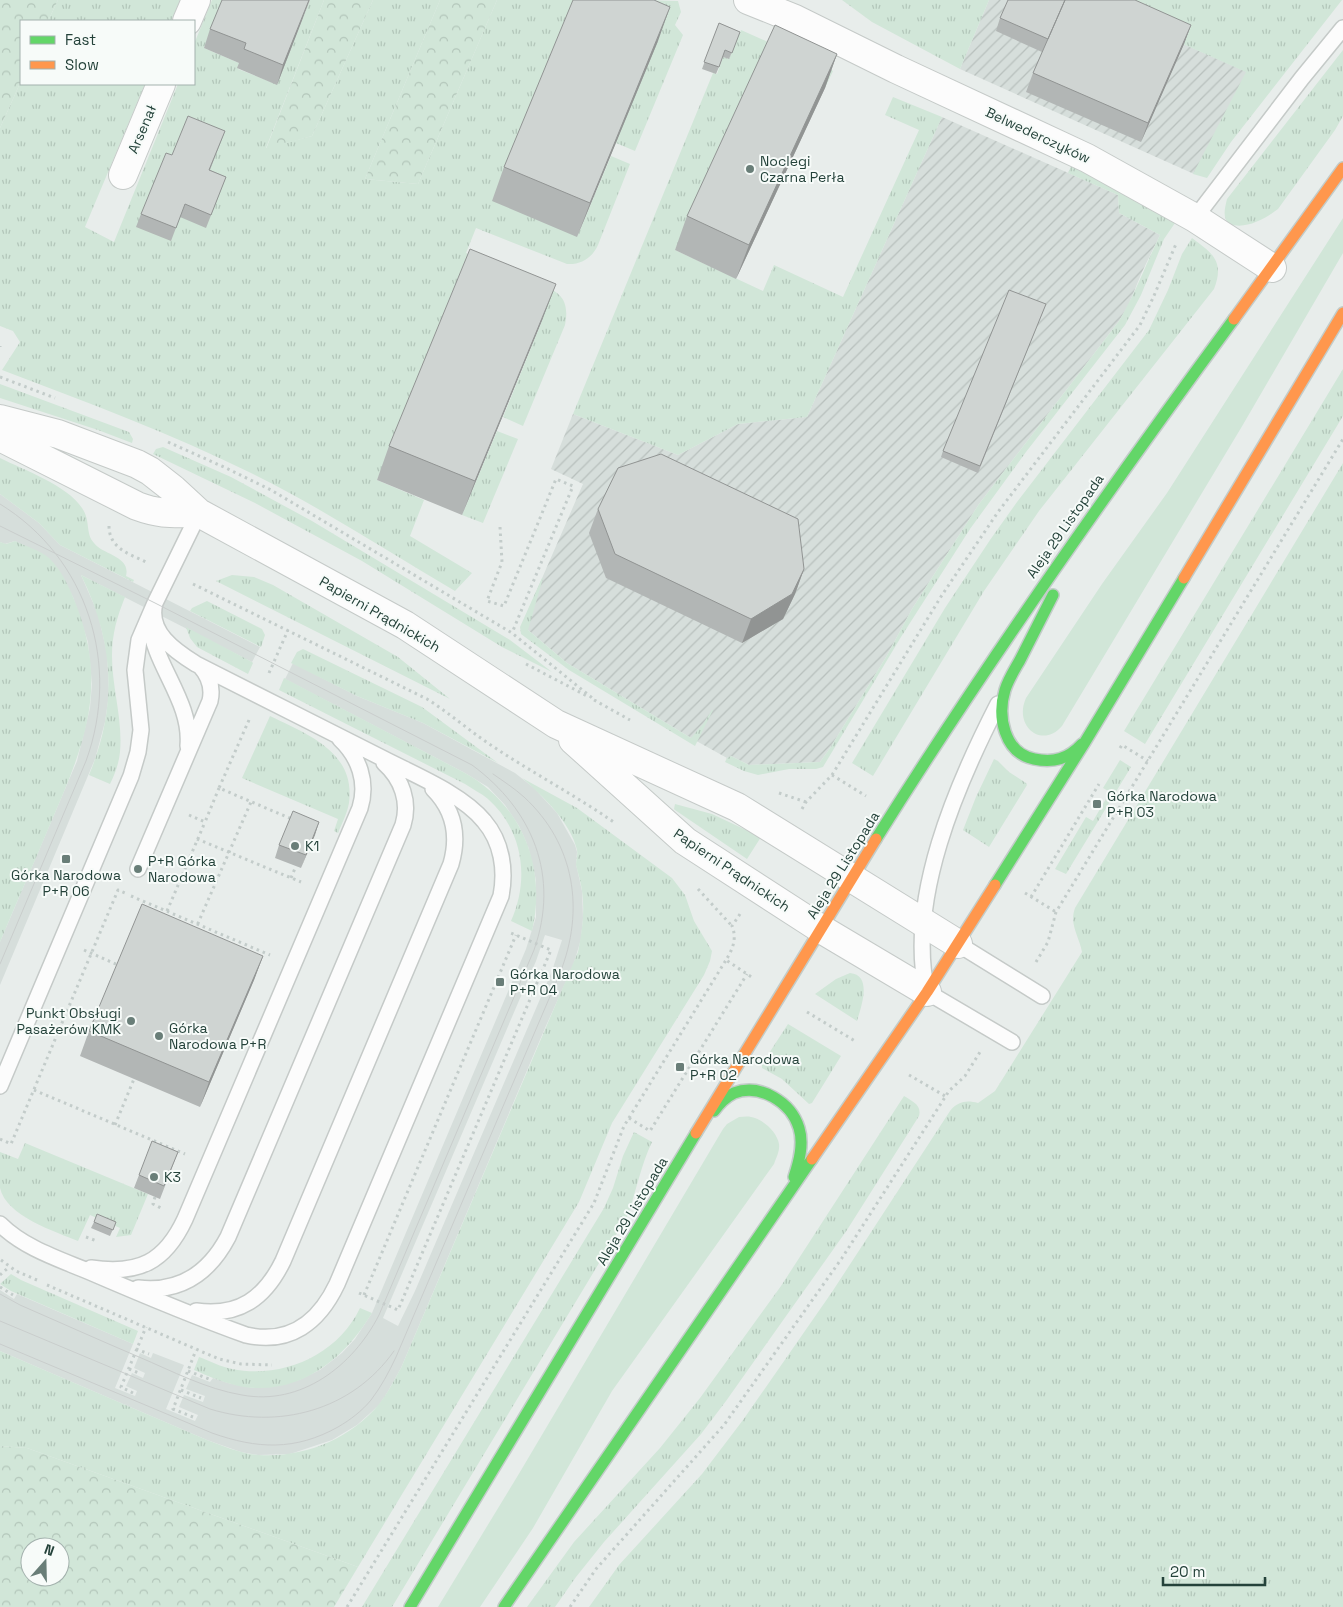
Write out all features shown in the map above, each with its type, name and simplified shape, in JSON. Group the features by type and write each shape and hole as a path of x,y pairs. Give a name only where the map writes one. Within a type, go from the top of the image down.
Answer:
{"main road":[{"name":"Aleja 29 Listopada","path":"410,1607 852,878 1001,645 1101,500 1272,268 1343,168"},
{"path":"504,1607 927,992 1085,742 1343,312"},
{"path":"1085,742 1067,758 1038,760 1028,758 1019,753 1008,740 1003,724 1002,708 1005,690 1101,500"},
{"path":"704,1122 726,1098 736,1092 753,1090 762,1092 782,1104 795,1119 801,1143 797,1170 786,1197"}],"street":[{"path":"187,20 196,0"},
{"name":"Belwederczyków","path":"748,0 799,10 896,69 1086,158 1195,218 1272,268"},
{"name":"Arsenał","path":"123,175 161,85"},
{"name":"Papierni Prądnickich","path":"0,419 58,434 150,471 199,513 405,625 556,724 737,807 958,944"},
{"path":"0,437 152,512 165,514 199,513"},
{"name":"Papierni Prądnickich","path":"556,724 685,841 821,929 927,992"}],"lane":[{"path":"1195,218 1302,78 1343,28"},
{"path":"0,1086 131,776 138,752 141,730 135,661 139,640 199,513"},
{"path":"2,1228 28,1245 71,1264 246,1335 271,1338 294,1332 313,1320 323,1310 334,1291 496,911 503,889 503,866 500,850 494,835 485,821 466,803 196,664 170,647 161,635 153,615 153,607"},
{"path":"153,607 150,626 155,647 183,709 187,724 189,743 182,766"},
{"path":"138,870 211,696 207,676 196,664"},
{"path":"1005,690 975,748 956,793 940,841 931,877 924,922 922,959 927,992 1012,1042"},
{"path":"71,1264 112,1270 131,1268 148,1263 171,1244 185,1219 362,802 363,784 358,766 344,744 326,730"},
{"path":"116,1283 136,1288 154,1289 180,1283 206,1268 216,1257 228,1237 405,819 405,800 397,777 383,762 362,748"},
{"path":"169,1305 204,1312 230,1311 263,1292 272,1281 283,1261 453,858 456,839 450,812 436,792 416,776"},
{"path":"958,944 1042,996"}],"path":[{"path":"798,816 806,802 832,775 942,595 998,512 1140,325 1154,298 1174,247 1195,218"},
{"path":"0,377 62,401"},
{"path":"1033,968 1048,942 1056,912 1343,439"},
{"path":"167,442 271,490 512,633 596,701"},
{"path":"500,527 502,562 487,600 504,606 556,479 573,486 512,633"},
{"path":"110,522 110,535 116,546 139,559"},
{"path":"199,587 427,699 482,739 622,828"},
{"path":"167,911 288,630"},
{"path":"1117,754 1122,745 1148,761"},
{"path":"832,775 863,794"},
{"path":"1032,897 1102,779"},
{"path":"219,788 303,824"},
{"path":"194,933 250,802"},
{"path":"187,814 205,822"},
{"path":"197,839 304,884"},
{"path":"291,878 296,866"},
{"path":"347,1607 594,1203 616,1144 629,1118 734,944 732,926 694,886"},
{"path":"0,1139 11,1144 118,890 273,956"},
{"path":"1025,893 1056,912"},
{"path":"732,926 741,912"},
{"path":"364,1295 516,935"},
{"path":"726,960 752,978"},
{"path":"629,1118 650,1131 747,974"},
{"path":"800,1007 851,1039"},
{"path":"570,1607 596,1569 724,1425 842,1258 945,1096 965,1076 982,1048"},
{"path":"913,1077 945,1096"},
{"path":"115,1125 134,1079"},
{"path":"34,1090 190,1156"},
{"path":"171,1156 173,1150"},
{"path":"155,1197 153,1204 167,1211"},
{"path":"0,1275 9,1267"},
{"path":"0,1287 13,1296"},
{"path":"133,1393 121,1387 146,1327"},
{"path":"136,1349 149,1354"},
{"path":"194,1417 173,1409 196,1350"},
{"path":"128,1369 141,1374"},
{"path":"188,1371 209,1379"},
{"path":"180,1390 201,1398"}],"shaded area":[{"path":"989,0 1084,0 1247,72 1194,174 960,69"},
{"path":"942,117 1118,195 1119,213 1160,235 1128,306 1119,321 979,504 912,609 886,657 820,762 749,765 731,756 727,758 691,738 567,663 528,630 523,622 583,484 551,469 573,414 678,455 738,424 807,417"},
{"path":"0,494 39,523 60,545 260,647 252,662 81,575 98,614 107,653 109,694 105,722 95,759 0,985 0,942 77,761 90,708 92,684 88,642 73,597 62,577 48,558 15,541 5,544 0,542"},
{"path":"293,663 357,696 423,723 515,773 534,788 557,813 575,845 577,852 576,864 582,891 583,918 581,939 573,966 401,1368 387,1393 379,1405 357,1425 332,1440 290,1454 258,1455 241,1452 207,1440 0,1351 0,1290 14,1299 17,1294 133,1344 115,1388 135,1396 137,1391 126,1386 132,1373 143,1378 145,1373 134,1368 140,1353 151,1358 153,1353 184,1365 166,1409 195,1421 198,1415 179,1407 184,1395 203,1402 205,1396 186,1389 192,1375 210,1382 213,1378 253,1388 274,1386 299,1380 320,1370 342,1353 355,1339 372,1313 526,949 536,917 536,880 528,846 519,826 505,805 488,787 465,773 285,679","holes":["545,935 562,940 552,971 415,1291 398,1326 383,1318 536,961"]}],"green space":[{"path":"0,0 58,0 48,20 20,20 20,83 0,128"},
{"path":"58,0 180,0 171,20 48,20"},
{"path":"212,0 223,0 204,48 239,63 238,69 276,84 310,0 324,0 266,148 312,136 373,0 440,0 365,179 418,184 497,0 607,0 577,237 611,156 630,164 598,245 593,254 586,260 567,264 476,228 466,253 480,259 377,480 424,500 410,536 472,573 455,591 329,515 251,473 159,431 2,370 20,342 13,331 0,326 0,128 20,83 20,85 145,85 85,227 114,242 178,85 195,85 195,42"},
{"path":"324,0 373,0 312,136 266,149"},
{"path":"440,0 497,0 418,184 365,179"},
{"path":"635,0 678,1 681,12 675,25 683,35 635,151 616,143"},
{"path":"842,0 989,0 960,69 872,22"},
{"path":"1084,0 1342,0 1231,142 1207,178 1193,174 1246,72"},
{"path":"741,30 833,71 825,88 763,59 675,250 763,291 774,265 843,297 919,130 885,115 893,97 942,117 807,417 738,424 678,455 573,414 713,73 717,74 723,57 729,59"},
{"path":"1343,50 1343,116 1335,130 1278,209 1249,225 1229,224 1225,215 1227,199"},
{"path":"1074,160 1175,223 1164,239 1141,295 1125,325 1026,452 970,529 901,637 823,767 816,769 789,769 758,775 725,762 731,756 749,765 820,762 886,657 912,609 979,504 1125,311 1160,235 1119,213 1118,195 1068,173"},
{"path":"1343,218 1343,253 1241,428 1062,726 1054,733 1047,735 1039,735 1032,732 1023,718 1026,698 1102,584 1167,493"},
{"path":"1192,238 1211,253 1215,259 1218,271 1214,289 1039,511 984,591 873,776 852,763 945,608 990,540 1149,330 1182,254"},
{"path":"538,283 558,293 564,303 566,316 565,325 523,426 503,417 543,318"},
{"path":"1343,369 1343,416 1145,744 1124,731"},
{"path":"0,384 129,432 133,439 132,443 0,398"},
{"path":"497,431 518,439 483,523 462,515"},
{"path":"163,447 231,477 312,521 510,640 552,672 502,647 362,561 255,503 153,454 156,449"},
{"path":"0,458 56,485 75,500 85,513 91,539 98,547 124,564 126,576 134,580 133,582 60,545 39,523 0,494"},
{"path":"1343,463 1343,1607 589,1607 619,1565 702,1474 743,1420 832,1292 950,1111 956,1105 963,1102 978,1103 995,1091 1082,952 1073,920 1075,908"},
{"path":"15,541 37,550 49,558 58,568 69,588 86,637 91,666 91,693 81,746 72,772 0,942 0,542 6,544"},
{"path":"81,575 125,597 115,626 112,648 112,668 121,740 119,760 110,784 89,775 105,724 108,674 106,649 100,625"},
{"path":"232,575 254,577 273,585 398,657 450,699 216,581"},
{"path":"542,578 528,630 567,663 691,738 713,710 695,746 569,670 521,634 520,627"},
{"path":"207,601 262,629 265,635 261,647 190,611 192,608"},
{"path":"186,627 252,662 248,674 197,647 190,638"},
{"path":"303,649 422,707 498,763 423,723 357,696 291,663 297,652"},
{"path":"284,678 465,773 485,786 502,802 526,840 532,861 536,884 536,907 532,931 511,921 520,889 520,856 516,840 500,811 488,799 465,784 279,690"},
{"path":"270,716 299,730 326,747 345,770 349,785 349,803 338,833 334,831 338,819 242,778"},
{"path":"994,759 1027,785 989,847 963,830"},
{"path":"1120,760 1131,767 1066,874 1055,869 1086,817 1093,821 1110,792 1103,788"},
{"path":"522,778 577,808 672,878 685,895 694,921 712,951 710,961 704,975 612,1123 579,1202 358,1567 27,1448 0,1446 0,1351 207,1440 246,1453 259,1455 292,1453 325,1444 355,1427 379,1404 401,1368 578,952 583,907 582,888 576,865 577,850 574,840 555,810"},
{"path":"675,804 712,814 761,837 747,859 675,810"},
{"path":"850,973 857,975 863,985 863,1000 857,1021 815,994 836,979"},
{"path":"788,1024 841,1056 812,1103 809,1104 782,1079 762,1068 762,1064"},
{"path":"904,1096 918,1106 919,1116 847,1230 726,1401 701,1434 604,1542 555,1607 527,1607 574,1542 660,1448 700,1398 781,1286"},
{"path":"739,1117 756,1118 765,1123 778,1139 779,1147 774,1164 612,1391 533,1528 480,1607 438,1607 723,1129 727,1124"},
{"path":"634,1132 652,1142 628,1215 392,1607 362,1607 604,1208"},
{"path":"25,1143 148,1194 131,1235 116,1237 120,1228 90,1215 78,1241 33,1222 12,1207 4,1198 0,1188 0,1152 18,1159"},
{"path":"11,1274 138,1331 133,1344 11,1291 0,1284"},
{"path":"360,1308 372,1313 349,1345 319,1370 302,1379 284,1385 265,1388 244,1387 212,1378 194,1370 199,1357 228,1368 251,1371 288,1367 323,1351 350,1325"},
{"path":"0,1446 27,1448 358,1567 334,1607 0,1607"}],"building":[{"path":"222,0 309,0 283,65 244,49 246,43 210,29"},
{"path":"573,0 654,0 670,7 590,203 504,167"},
{"path":"1008,0 1065,0 1048,39 1000,18"},
{"path":"1065,0 1135,0 1191,25 1148,123 1033,73"},
{"path":"719,23 740,32 732,53 725,50 719,67 704,62"},
{"name":"Noclegi Czarna Perła","path":"775,25 837,54 749,245 687,216"},
{"path":"188,116 225,131 209,170 226,177 211,215 185,204 176,228 141,214 166,153 172,155"},
{"path":"470,249 556,284 475,481 389,446"},
{"path":"1009,290 1046,304 980,466 943,451"},
{"path":"661,454 798,519 804,569 792,594 751,619 615,554 598,509 618,468"},
{"path":"293,811 319,822 306,855 279,845"},
{"name":"Górka Narodowa P+R","path":"142,904 263,956 209,1082 89,1031"},
{"name":"K3","path":"152,1141 178,1152 164,1186 139,1175"},
{"path":"97,1214 116,1222 113,1230 94,1222"}],"tram line":[{"path":"0,504 30,527 55,553 75,584 89,617 97,652 100,688 96,725 86,761 0,964"},
{"path":"0,526 472,765 511,802 525,824 536,847 542,871 544,896 541,923 534,950 379,1315 368,1334 340,1366 304,1388 285,1394 264,1397 242,1395 215,1389 177,1374 20,1305 0,1294"},
{"path":"0,1344 212,1433 245,1442 276,1445 291,1444 322,1435 360,1412 371,1400 385,1379 396,1357 560,973 568,949 572,926 573,902 570,879 555,835 541,815 524,797 493,774"},
{"path":"0,1321 210,1409 236,1415 262,1417 287,1416 312,1410 335,1401 357,1388 377,1372 394,1351"}],"traffic: fast":[{"path":"876,839 918,772 1050,576 1234,319"},
{"path":"995,885 1085,742 1184,578"},
{"path":"1053,595 1006,686 1002,711 1003,722 1005,732 1016,749 1034,759 1060,759 1082,744"},
{"path":"714,1111 728,1097 734,1093 744,1091 764,1093 782,1103 795,1119 801,1140 798,1165 794,1177"},
{"path":"410,1607 696,1133"},
{"path":"504,1607 812,1159"}],"traffic: slow":[{"path":"1234,319 1343,168"},
{"path":"1184,578 1343,313"},
{"path":"696,1133 876,839"},
{"path":"812,1159 927,992 995,885"}],"place":[{"name":"Noclegi Czarna Perła","path":"750,169"},
{"name":"Górka Narodowa P+R 03","path":"1097,804"},
{"name":"K1","path":"295,846"},
{"name":"Górka Narodowa P+R 06","path":"66,859"},
{"name":"P+R Górka Narodowa","path":"138,869"},
{"name":"Górka Narodowa P+R 04","path":"500,982"},
{"name":"Punkt Obsługi Pasażerów KMK","path":"131,1021"},
{"name":"Górka Narodowa P+R","path":"159,1036"},
{"name":"Górka Narodowa P+R 02","path":"680,1067"},
{"name":"K3","path":"154,1177"}]}
